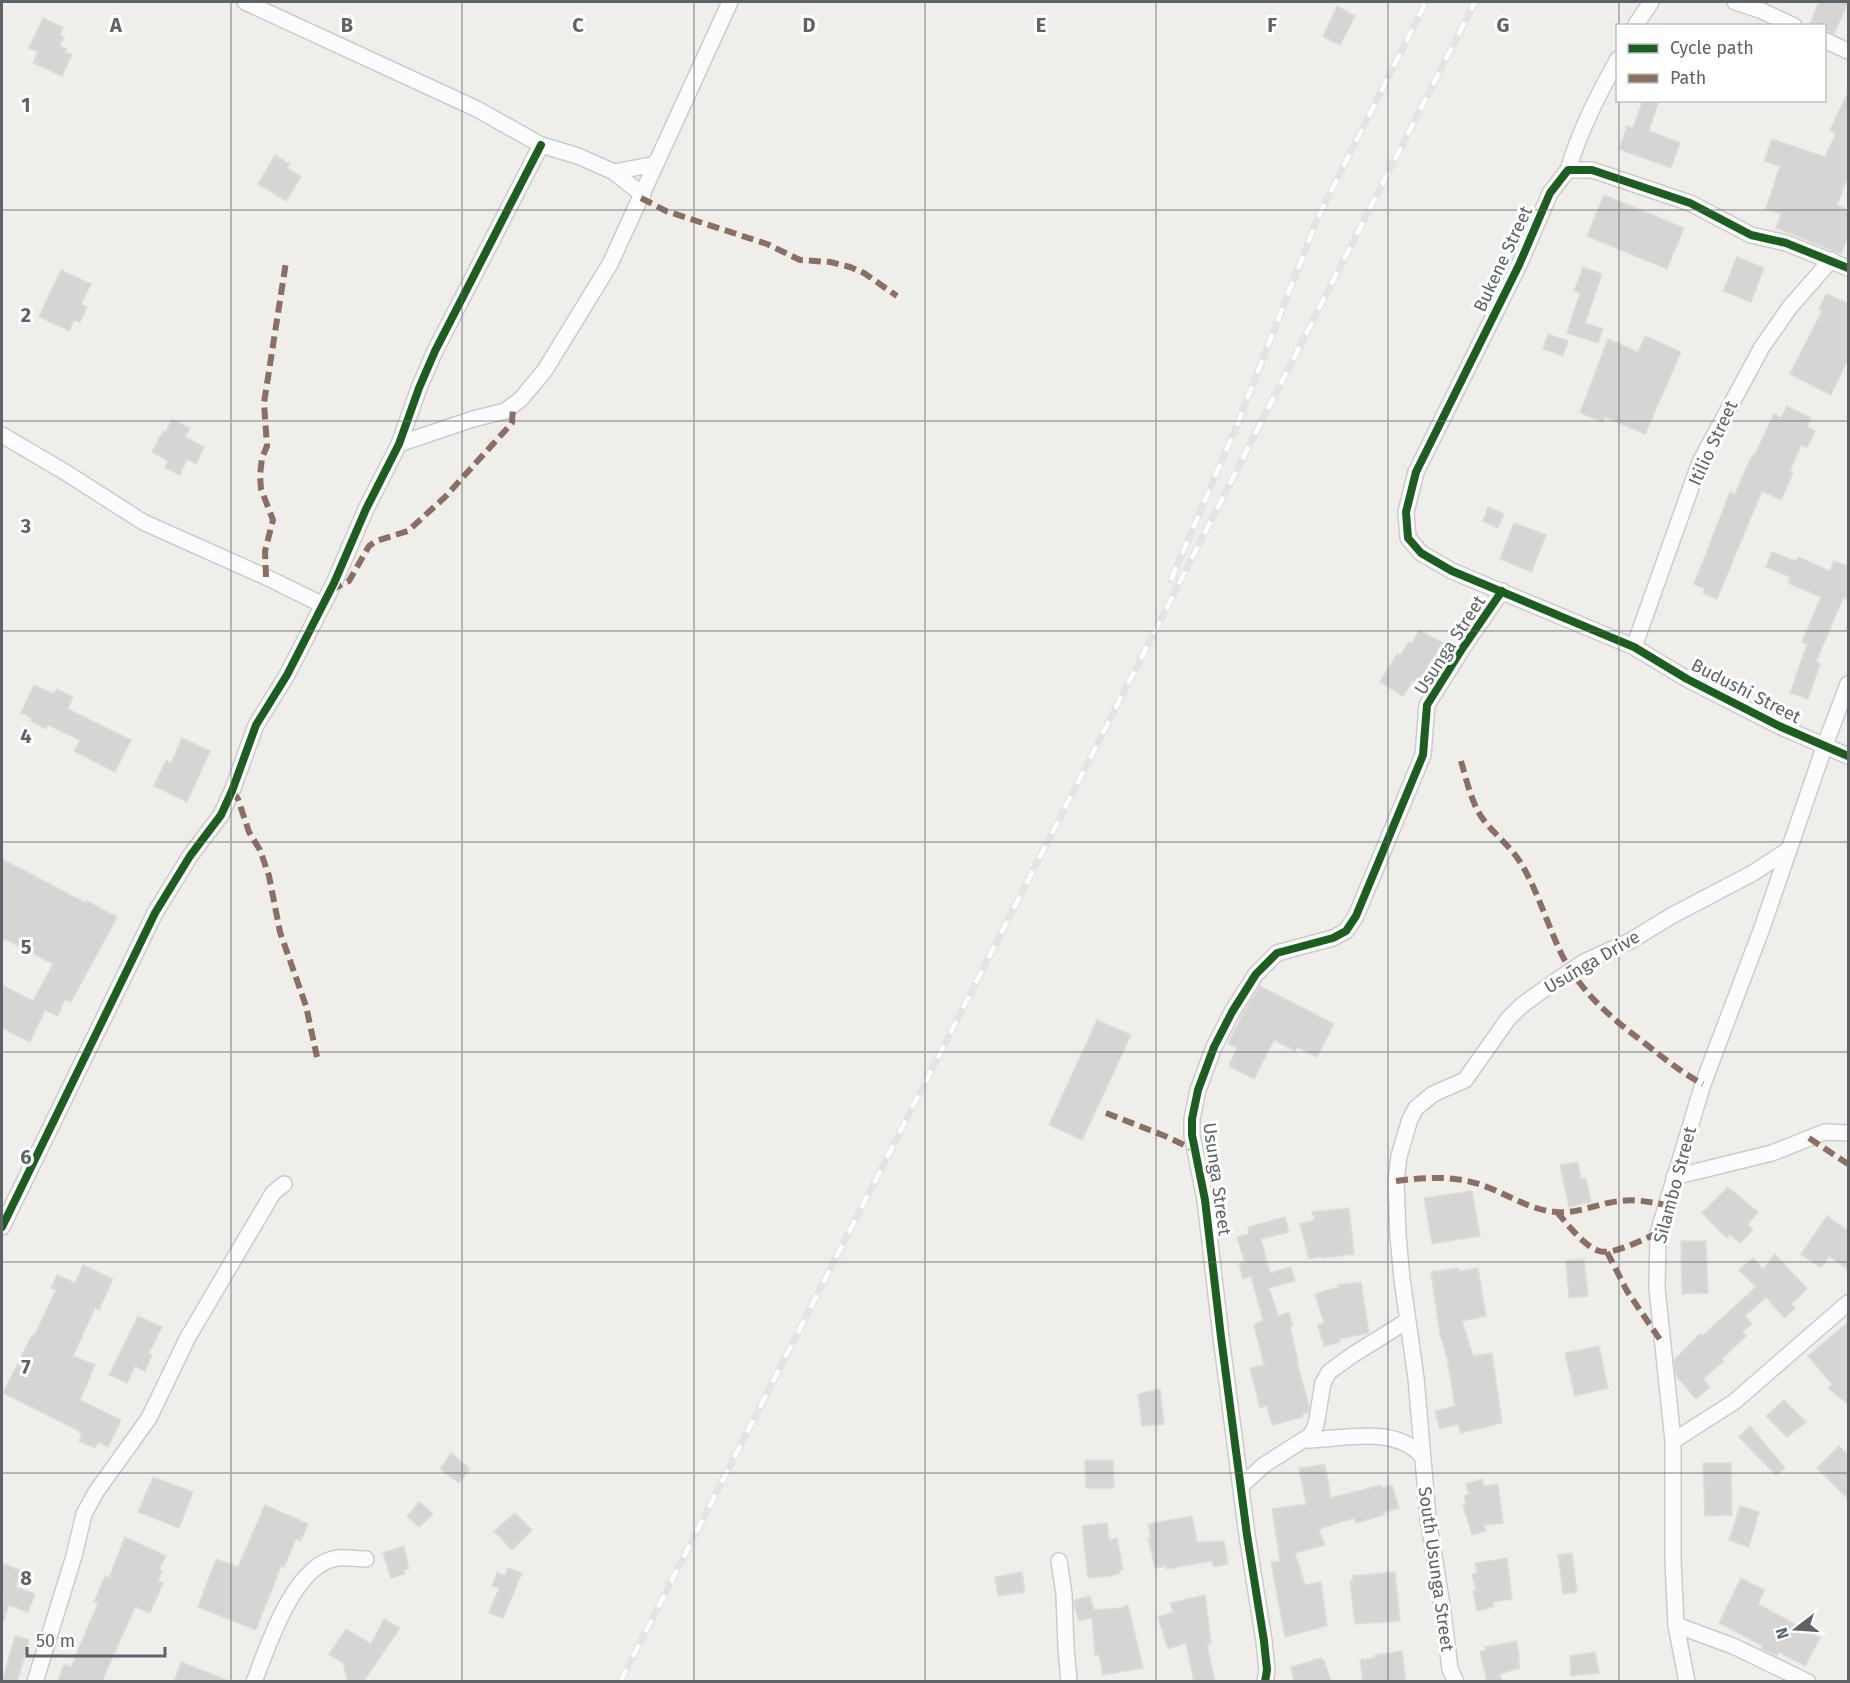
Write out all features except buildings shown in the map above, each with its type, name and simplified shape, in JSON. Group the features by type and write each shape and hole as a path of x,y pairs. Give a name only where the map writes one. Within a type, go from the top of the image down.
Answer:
{"street":[{"path":"245,2 477,109 541,145 578,156 614,172 643,195"},
{"path":"399,444 472,419 506,411 521,399 545,370 610,264 730,2"},
{"path":"1636,24 1651,2"},
{"path":"1735,2 1760,10 1790,24"},
{"path":"1826,41 1848,51"},
{"name":"Bukene Street","path":"1616,61 1589,111 1568,170 1550,193 1519,265 1416,472 1406,512 1408,538 1421,553 1452,571 1634,647"},
{"path":"2,1227 156,913 190,856 220,815 232,791 256,725 287,675 323,605 366,509 399,444 418,388 435,351 541,145"},
{"path":"614,172 656,164"},
{"path":"1568,170 1592,170 1690,203 1750,235 1786,243 1848,268"},
{"name":"Itilio Street","path":"1634,647 1700,462 1762,346 1790,307 1831,260"},
{"path":"2,435 65,472 142,522 323,605"},
{"name":"Usunga Street","path":"1265,1682 1267,1670 1264,1641 1221,1337 1205,1200 1192,1135 1192,1119 1198,1090 1214,1047 1232,1012 1267,962 1278,953 1341,934 1350,927 1423,755 1427,705 1502,591"},
{"name":"Budushi Street","path":"1634,647 1687,679 1739,706 1848,756"},
{"name":"Silambo Street","path":"1687,1682 1677,1625 1672,1549 1673,1441 1657,1288 1658,1233 1703,1083 1762,928 1848,684"},
{"name":"Usunga Drive","path":"1422,1456 1416,1378 1398,1236 1396,1181 1404,1134 1416,1108 1432,1094 1464,1080 1508,1019 1521,1006 1555,981 1584,962 1630,941 1673,915 1738,881 1788,850"},
{"path":"1674,1177 1772,1153 1825,1132 1848,1133"},
{"path":"35,1682 74,1556 84,1514 96,1492 149,1418 188,1337 216,1288 273,1193 284,1184"},
{"path":"1673,1441 1734,1402 1848,1303"},
{"path":"1241,1486 1264,1465 1305,1440 1316,1425 1323,1383 1329,1372 1407,1321"},
{"path":"1305,1440 1356,1437 1394,1439 1414,1447 1422,1456"},
{"name":"South Usunga Street","path":"1422,1456 1450,1677"},
{"path":"254,1682 281,1618 310,1573 322,1564 337,1558 366,1559"},
{"path":"1059,1561 1064,1594 1069,1682"},
{"path":"1677,1625 1733,1646 1808,1682"}],"railway":[{"path":"1171,580 1237,425 1318,217 1426,2"},
{"path":"620,1682 1475,2"}],"marked path":[{"path":"641,198 666,211 767,244 800,260 830,262 850,267 864,273 897,296"},
{"path":"266,577 265,551 273,520 261,489 262,458 267,446 264,403 286,262"},
{"path":"331,590 349,581 369,546 376,541 408,531 445,497 512,423 513,407"},
{"path":"1461,761 1479,813 1522,865 1571,971 1600,1006 1623,1026 1674,1066 1703,1084"},
{"path":"232,791 238,799 249,832 260,850 269,876 280,932 306,1006 317,1057"},
{"path":"1106,1113 1195,1150"},
{"path":"1809,1138 1848,1164"},
{"path":"1396,1181 1431,1178 1464,1180 1487,1187 1529,1206 1556,1212 1573,1211 1626,1200 1666,1205"},
{"path":"1557,1212 1582,1239 1599,1251 1620,1249 1658,1233"},
{"path":"1607,1252 1627,1291 1663,1344"}],"cycle path":[{"path":"2,1227 155,913 190,856 221,815 256,725 287,675 334,583 366,509 399,444 435,351 541,145"},
{"path":"1848,268 1786,243 1751,235 1690,203 1592,170 1568,170 1550,193 1519,265 1416,472 1406,512 1408,538 1421,553 1452,571 1634,647 1687,679 1779,726 1848,756"},
{"path":"1265,1682 1267,1670 1264,1641 1247,1535 1205,1200 1192,1135 1192,1119 1198,1090 1214,1047 1232,1012 1256,974 1277,953 1333,938 1346,931 1356,916 1423,755 1427,705 1502,591"}]}
